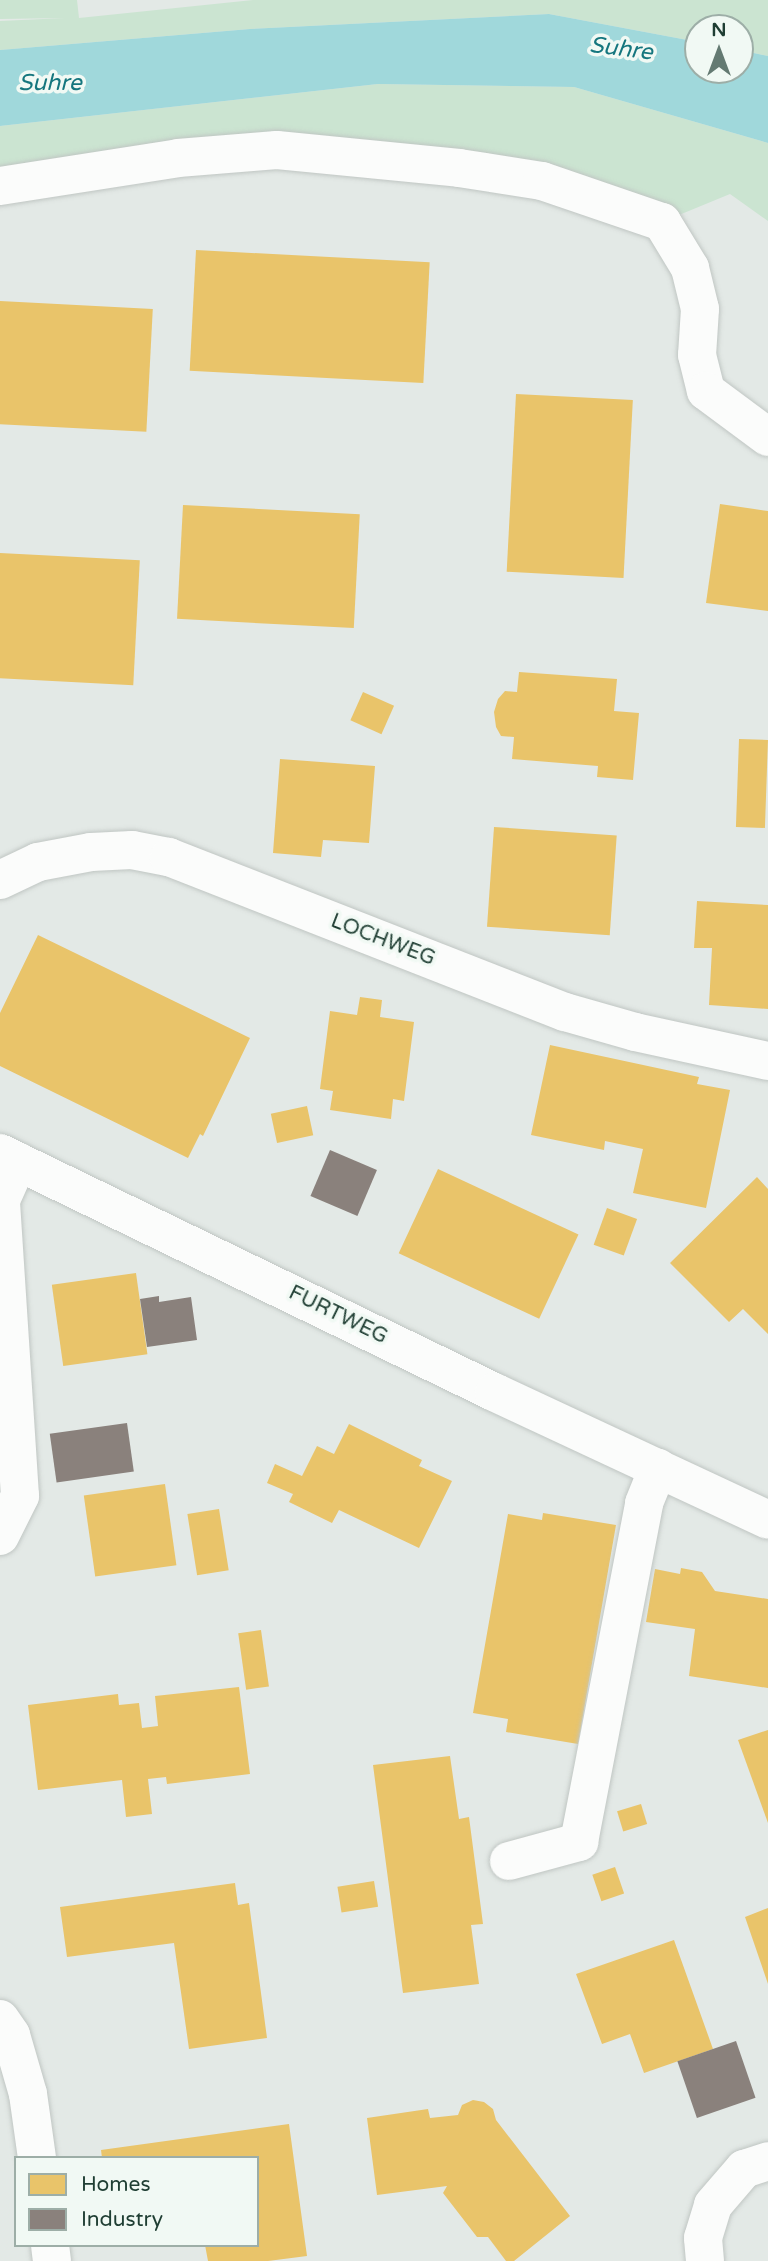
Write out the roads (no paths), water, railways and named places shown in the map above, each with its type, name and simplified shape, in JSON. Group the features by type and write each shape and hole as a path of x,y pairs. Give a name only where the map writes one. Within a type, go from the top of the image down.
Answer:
{"street":[{"path":"0,186 178,158 277,150 458,168 542,181 662,222 690,268 701,309 697,355 706,391 768,437"},
{"name":"LOCHWEG","path":"0,880 38,862 91,852 132,850 169,857 565,1012 635,1032 768,1061"},
{"name":"FURTWEG","path":"0,1536 20,1496 1,1200 9,1157 768,1520"},
{"path":"509,1861 579,1842 644,1503 657,1468"},
{"path":"0,2019 11,2035 28,2094 37,2156"},
{"path":"705,2261 703,2238 713,2205 744,2169 768,2161"}],"water":[{"name":"Suhre","path":"549,14 684,39 684,84 754,84 754,53 768,56 768,143 574,87 378,84 0,126 0,50 250,29"}]}
